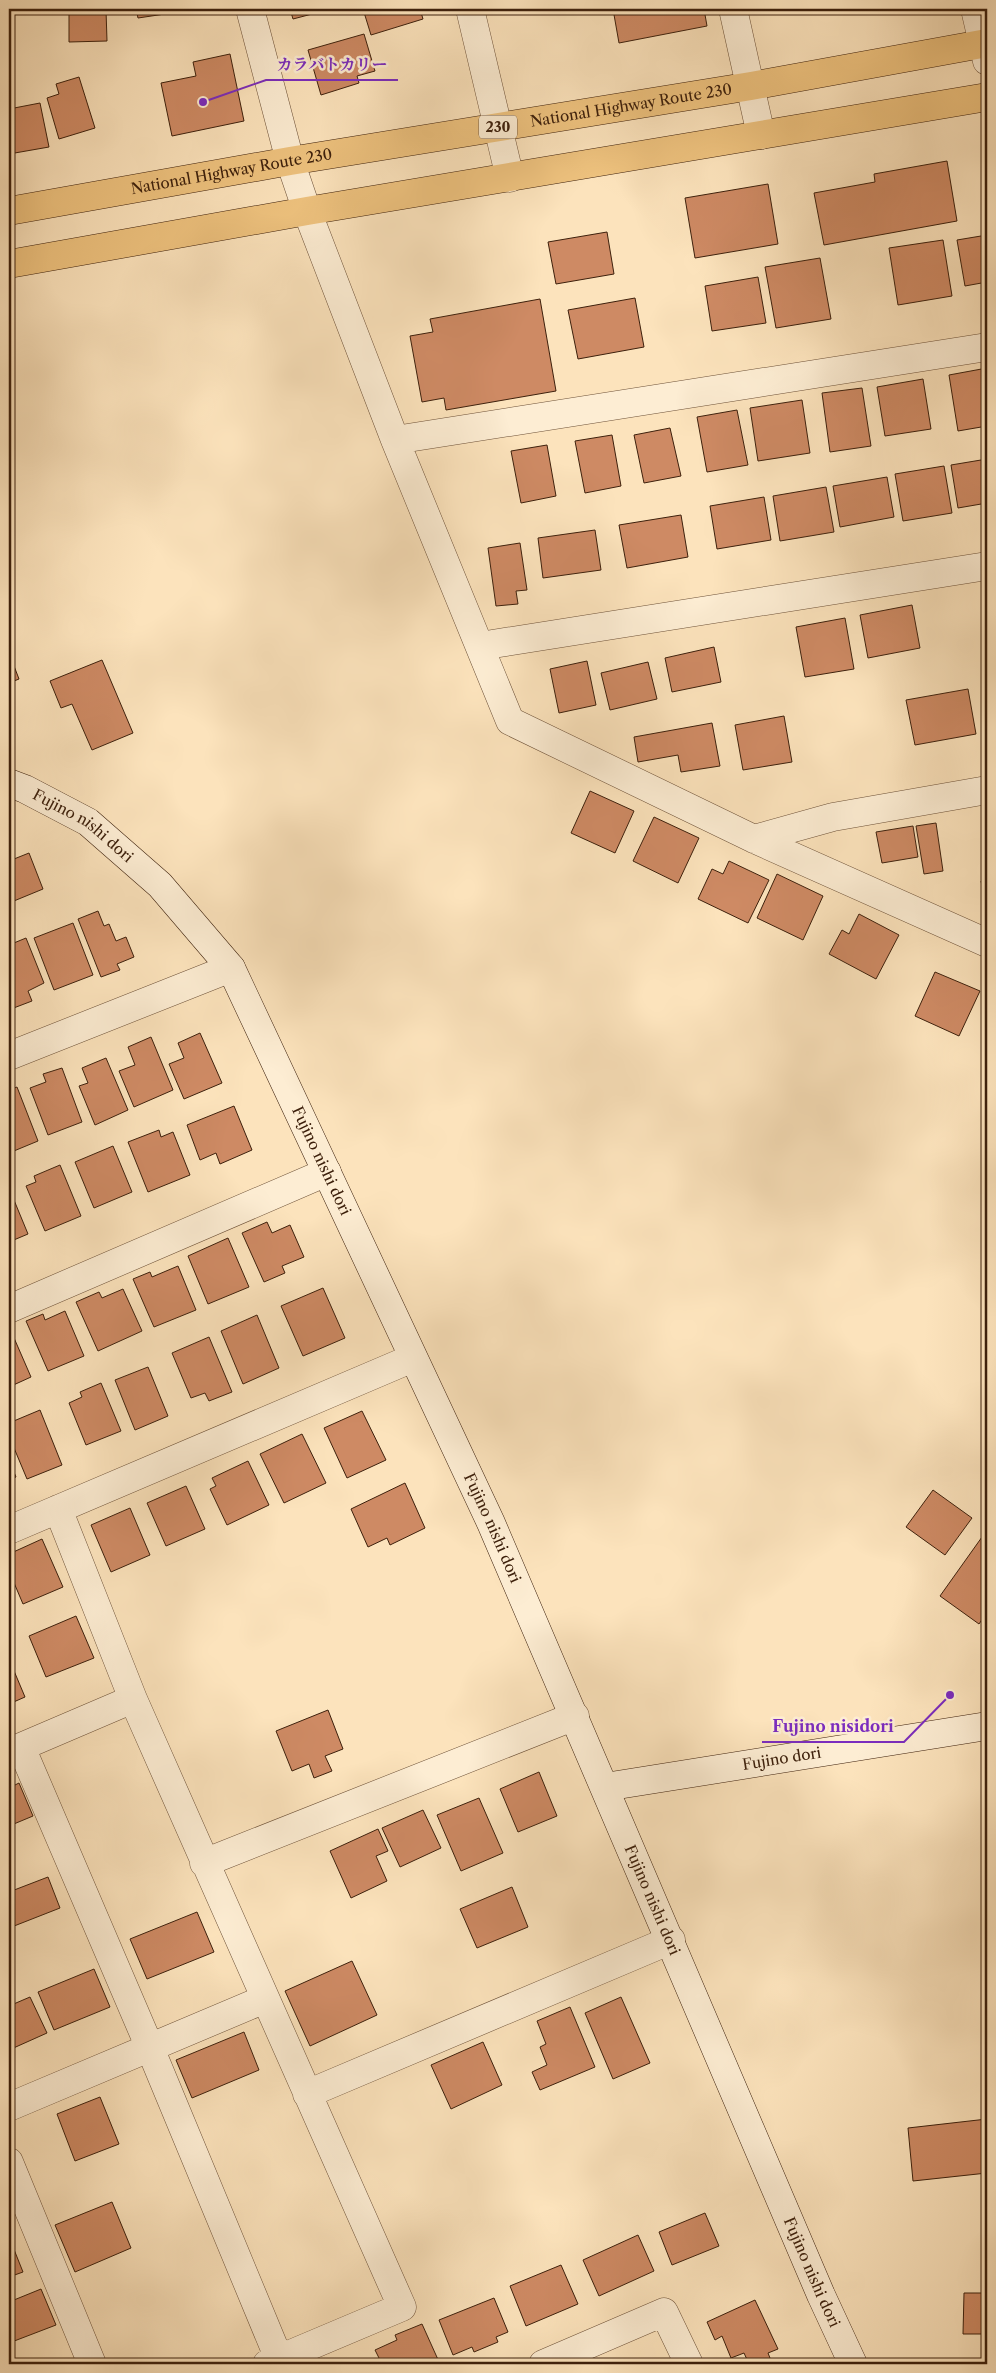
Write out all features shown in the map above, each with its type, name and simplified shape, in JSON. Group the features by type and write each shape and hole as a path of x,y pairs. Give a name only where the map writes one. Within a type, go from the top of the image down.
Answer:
{"highway":[{"name":"National Highway Route 230","path":"9,211 499,126 986,49"},
{"path":"9,264 987,97"}],"street":[{"path":"250,9 290,161 307,212 395,440 510,721 754,839 987,943"},
{"path":"470,9 510,178"},
{"path":"733,9 761,135"},
{"path":"975,9 986,49"},
{"path":"395,440 987,347"},
{"path":"480,646 987,566"},
{"name":"Fujino nishi dori","path":"9,783 25,789 88,822 160,885 231,968 491,1522 821,2295 853,2364"},
{"path":"754,839 833,817 987,790"},
{"path":"9,1056 231,968"},
{"path":"9,1309 327,1172"},
{"path":"9,1530 413,1358"},
{"path":"58,1509 133,1699 402,2307 273,2362 150,2048 15,1750 133,1699"},
{"path":"204,1863 574,1716"},
{"name":"Fujino dori","path":"605,1787 987,1726"},
{"path":"307,2094 671,1940"},
{"path":"9,2107 265,1999"},
{"path":"9,2162 92,2364"},
{"path":"543,2364 664,2312 689,2364"}],"building":[{"path":"136,9 185,9 185,11 138,18"},
{"path":"290,9 331,9 293,19"},
{"path":"363,9 420,9 423,19 371,35"},
{"path":"613,9 704,9 707,26 619,43"},
{"path":"106,10 107,41 69,42 69,12"},
{"path":"364,34 375,71 357,76 359,83 321,95 308,50"},
{"path":"230,54 244,121 172,136 161,83 196,76 193,62"},
{"path":"79,77 95,128 59,139 47,98 59,94 56,84"},
{"path":"40,103 49,147 9,154 9,109"},
{"path":"947,161 957,221 824,245 814,193 875,182 874,174"},
{"path":"768,184 778,244 695,258 685,198"},
{"path":"607,232 614,274 556,284 548,242"},
{"path":"987,235 987,282 965,286 957,240"},
{"path":"943,240 952,296 898,305 889,248"},
{"path":"820,258 831,319 776,328 765,267"},
{"path":"758,277 766,323 712,331 705,286"},
{"path":"635,298 644,347 578,359 568,310"},
{"path":"540,299 556,391 446,410 444,398 422,402 410,336 433,332 430,319"},
{"path":"987,368 987,426 958,431 949,375"},
{"path":"923,379 931,429 885,436 877,387"},
{"path":"862,388 871,446 830,452 822,393"},
{"path":"802,400 810,453 758,461 750,408"},
{"path":"737,410 748,465 707,472 697,417"},
{"path":"670,428 681,476 644,483 634,435"},
{"path":"612,435 621,486 585,493 575,441"},
{"path":"547,445 556,496 521,503 511,451"},
{"path":"987,459 987,503 958,508 951,465"},
{"path":"944,466 952,513 903,521 895,474"},
{"path":"887,477 894,517 840,527 833,486"},
{"path":"826,487 834,532 780,541 773,496"},
{"path":"764,497 771,540 717,549 710,506"},
{"path":"681,515 688,557 627,568 619,525"},
{"path":"595,530 601,570 543,578 538,538"},
{"path":"520,543 527,590 516,591 518,604 496,606 488,548"},
{"path":"912,605 920,648 868,658 860,615"},
{"path":"845,618 854,669 805,677 796,627"},
{"path":"714,647 721,682 672,692 665,658"},
{"path":"9,653 19,679 9,683"},
{"path":"102,660 133,733 92,750 72,704 61,708 50,681"},
{"path":"587,661 596,705 559,713 550,669"},
{"path":"648,662 657,699 610,710 601,673"},
{"path":"987,687 987,715 982,688"},
{"path":"968,689 976,734 915,745 906,700"},
{"path":"784,716 792,762 743,770 735,725"},
{"path":"712,723 720,766 681,772 678,755 638,762 634,737"},
{"path":"590,791 634,811 615,853 571,833"},
{"path":"654,817 699,838 678,883 633,861"},
{"path":"936,823 943,871 924,874 916,826"},
{"path":"913,826 918,857 882,863 876,832"},
{"path":"29,853 43,889 9,903 9,861"},
{"path":"729,861 769,880 748,923 698,899 712,869 723,874"},
{"path":"777,874 823,896 803,940 757,918"},
{"path":"987,880 987,907 986,908 981,881"},
{"path":"98,911 104,926 109,924 116,941 126,937 134,957 117,964 120,970 101,977 78,919"},
{"path":"859,914 899,935 876,979 829,954 842,930 849,934"},
{"path":"73,923 93,975 54,990 34,938"},
{"path":"26,938 44,983 28,991 32,1001 11,1009 9,1004 9,945"},
{"path":"935,972 980,991 959,1036 915,1016"},
{"path":"200,1033 222,1083 184,1099 169,1064 184,1058 178,1043"},
{"path":"151,1037 173,1090 134,1107 119,1071 135,1065 128,1047"},
{"path":"106,1058 128,1110 95,1125 79,1086 88,1083 82,1068"},
{"path":"62,1068 82,1122 48,1135 30,1088 46,1082 43,1074"},
{"path":"17,1087 38,1141 9,1153 9,1090"},
{"path":"234,1106 252,1150 220,1164 216,1153 200,1160 187,1125"},
{"path":"159,1130 161,1137 173,1132 190,1175 148,1192 128,1142"},
{"path":"113,1146 132,1192 94,1208 75,1162"},
{"path":"60,1165 81,1216 45,1231 26,1186 36,1182 34,1176"},
{"path":"9,1188 28,1234 9,1242"},
{"path":"267,1222 272,1233 290,1225 304,1257 282,1266 285,1273 264,1282 242,1233"},
{"path":"228,1238 249,1287 208,1304 188,1256"},
{"path":"178,1266 196,1310 154,1327 133,1279 150,1272 152,1277"},
{"path":"323,1288 345,1338 303,1356 281,1306"},
{"path":"123,1289 142,1331 98,1351 76,1302 99,1292 102,1298"},
{"path":"65,1311 84,1356 48,1371 26,1321 43,1314 45,1320"},
{"path":"257,1315 279,1368 243,1384 221,1331"},
{"path":"11,1331 31,1377 9,1387 9,1332"},
{"path":"209,1337 232,1392 209,1401 205,1393 191,1398 172,1353"},
{"path":"148,1367 168,1416 135,1430 115,1380"},
{"path":"101,1383 121,1431 86,1445 69,1403 82,1397 80,1392"},
{"path":"40,1410 62,1465 27,1479 9,1436 9,1423"},
{"path":"362,1411 386,1460 347,1478 324,1428"},
{"path":"302,1434 326,1483 284,1503 260,1454"},
{"path":"9,1460 16,1477 9,1480"},
{"path":"248,1461 269,1505 227,1525 210,1489 216,1486 212,1478"},
{"path":"405,1483 425,1528 390,1545 387,1538 368,1547 351,1509"},
{"path":"186,1486 205,1529 166,1546 147,1503"},
{"path":"933,1490 972,1518 945,1555 906,1527"},
{"path":"130,1508 150,1555 111,1572 91,1525"},
{"path":"987,1530 987,1612 979,1624 940,1596"},
{"path":"42,1539 63,1587 23,1604 9,1571 9,1554"},
{"path":"76,1616 94,1658 46,1677 29,1636"},
{"path":"9,1659 25,1697 9,1704"},
{"path":"328,1710 343,1749 325,1756 332,1771 314,1778 309,1764 292,1771 276,1731"},
{"path":"539,1772 557,1816 518,1832 500,1789"},
{"path":"19,1783 33,1816 9,1826 9,1788"},
{"path":"479,1798 503,1853 461,1871 437,1815"},
{"path":"423,1810 441,1848 400,1867 382,1828"},
{"path":"378,1829 388,1851 376,1856 387,1881 351,1898 330,1851"},
{"path":"48,1877 60,1908 9,1928 9,1892"},
{"path":"512,1887 528,1927 477,1948 460,1909"},
{"path":"197,1912 214,1952 147,1979 130,1939"},
{"path":"352,1961 377,2015 310,2046 285,1991"},
{"path":"94,1969 110,2007 54,2030 38,1992"},
{"path":"30,1997 47,2033 9,2050 9,2006"},
{"path":"621,1997 650,2063 613,2079 585,2013"},
{"path":"570,2007 595,2067 540,2090 532,2072 547,2065 540,2047 546,2044 537,2021"},
{"path":"244,2032 259,2070 192,2098 176,2060"},
{"path":"483,2042 502,2085 451,2109 431,2065"},
{"path":"100,2097 119,2144 75,2161 57,2114"},
{"path":"987,2119 987,2173 913,2181 908,2128"},
{"path":"112,2202 131,2248 75,2272 55,2225"},
{"path":"705,2213 719,2246 672,2265 659,2232"},
{"path":"638,2235 654,2271 599,2296 583,2260"},
{"path":"9,2237 23,2272 9,2277"},
{"path":"561,2265 578,2304 526,2326 510,2286"},
{"path":"41,2289 56,2325 9,2343 9,2302"},
{"path":"964,2293 987,2293 987,2334 963,2334"},
{"path":"494,2298 508,2332 496,2337 498,2342 474,2352 472,2347 453,2355 439,2320"},
{"path":"755,2300 778,2349 768,2353 772,2363 768,2364 749,2364 744,2353 731,2358 722,2336 715,2340 707,2322"},
{"path":"422,2324 440,2364 382,2364 375,2350 397,2340 395,2335"}],"place":[{"name":"カラバトカリー","path":"203,102"},
{"name":"Fujino nisidori","path":"950,1695"}]}
